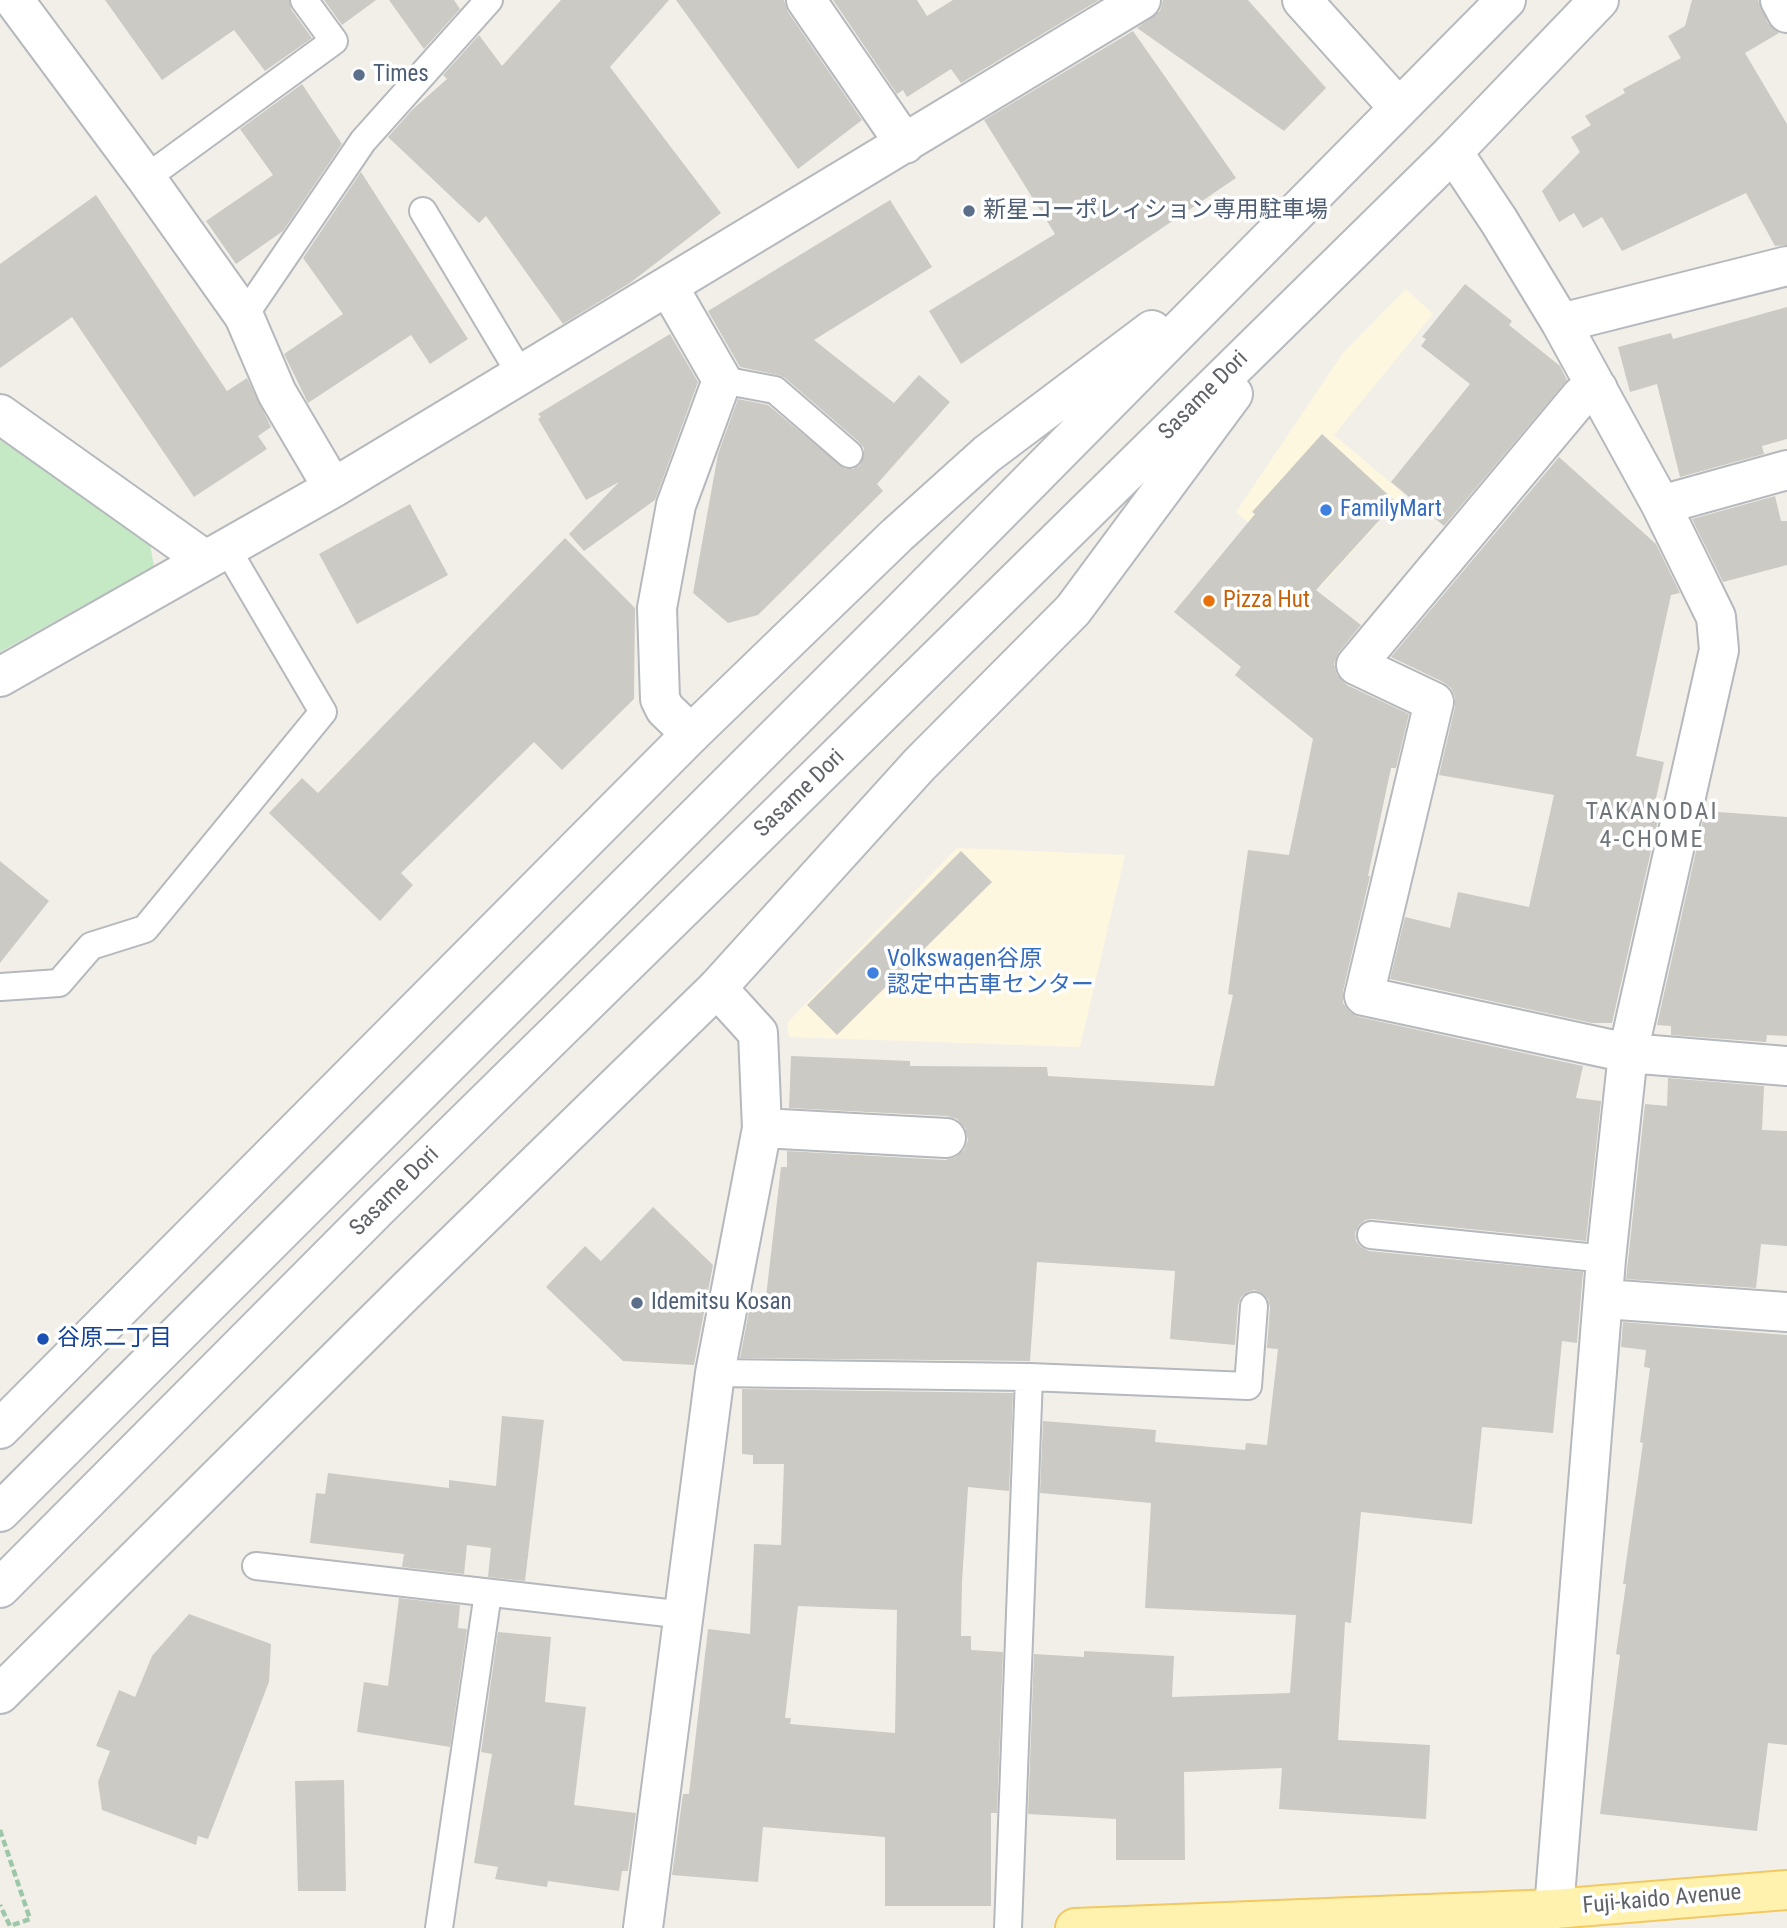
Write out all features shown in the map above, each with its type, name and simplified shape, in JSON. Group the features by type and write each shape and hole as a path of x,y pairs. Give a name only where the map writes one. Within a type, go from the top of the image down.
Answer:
{"main road":[{"path":"14,0 244,316 276,393 332,488"},
{"path":"806,0 905,144"},
{"path":"1302,0 1398,107"},
{"path":"0,1512 894,619 1506,0"},
{"name":"Sasame Dori","path":"0,1588 380,1206 1453,152 1599,0"},
{"path":"1780,0 1787,13"},
{"path":"0,677 332,488 905,144 1132,2"},
{"path":"1453,152 1561,323 1661,505 1716,617 1719,650 1628,1052 1606,1259 1553,1909"},
{"path":"0,1429 691,734 897,535 987,454 1260,249"},
{"path":"1561,323 1787,266"},
{"path":"668,286 722,380 676,505 657,608 660,699 665,709 691,734"},
{"path":"0,1694 407,1290 717,988 919,765 1073,610 1308,294"},
{"path":"1598,389 1581,396 1356,665 1434,702 1364,996 1628,1052 1787,1066"},
{"path":"0,414 215,553"},
{"path":"1661,505 1787,470"},
{"path":"643,1928 715,1373 762,1128 758,1033 717,988"},
{"path":"762,1128 946,1138"},
{"path":"1604,1299 1787,1312"},
{"name":"Fuji-kaido Avenue","path":"1075,1928 1190,1926 1553,1909 1787,1890"}],"lane":[{"path":"146,178 334,41 304,0"},
{"path":"244,316 363,141 489,0"},
{"path":"423,211 521,375"},
{"path":"722,380 775,390 849,454"},
{"path":"1,987 59,983 91,946 145,929 323,712 215,553"},
{"path":"1371,1235 1606,1259"},
{"path":"715,1373 1029,1377 1248,1386 1254,1306"},
{"path":"1008,1928 1029,1377"},
{"path":"256,1566 685,1615"},
{"path":"439,1928 488,1593"}],"path":[{"path":"0,1830 30,1919 10,1926 0,1905"}],"shaded area":[{"path":"1406,289 1433,314 1334,435 1404,494 1321,586 1236,512 1343,353"},
{"path":"957,848 1125,855 1080,1047 789,1037 787,1023"}],"green space":[{"path":"0,440 149,539 154,566 0,652"}],"building":[{"path":"105,0 289,0 291,9 312,38 265,71 234,30 162,80"},
{"path":"324,0 376,0 342,25"},
{"path":"389,0 454,0 460,9 424,49"},
{"path":"561,0 669,0 610,67 721,213 630,283 563,324 486,216 479,223 388,137 412,110 447,79 443,75 479,35 502,66"},
{"path":"676,0 784,0 788,12 862,120 798,169"},
{"path":"833,0 917,0 927,16 953,0 1099,0 961,83 951,69 907,97 903,90 897,94"},
{"path":"1163,0 1248,0 1326,88 1284,131 1137,28 1160,11"},
{"path":"1692,0 1758,0 1768,23 1779,33 1745,53 1787,124 1787,245 1775,246 1746,193 1622,251 1602,217 1583,228 1574,213 1559,222 1542,191 1580,152 1571,137 1591,125 1585,116 1625,93 1623,89 1681,58 1668,36 1685,26"},
{"path":"1133,31 1236,178 961,364 929,311 1055,234 984,120"},
{"path":"302,84 342,144 283,231 236,264 206,221 273,175 240,129"},
{"path":"361,172 468,339 430,364 411,335 308,403 284,354 343,314 303,258"},
{"path":"96,195 227,391 247,378 271,427 258,436 267,449 194,497 72,317 0,368 0,264"},
{"path":"890,200 932,267 814,340 894,403 919,375 950,402 877,484 883,491 758,615 728,623 693,593 718,454 738,399 768,405 845,469 860,465 864,448 785,378 740,367 708,311"},
{"path":"1465,284 1512,321 1509,325 1560,366 1567,380 1444,526 1391,482 1470,384 1421,346 1426,339 1422,337"},
{"path":"1787,307 1787,439 1762,446 1764,454 1680,477 1657,384 1630,392 1618,347 1671,333 1673,339"},
{"path":"670,334 698,382 655,500 584,551 569,534 619,482 586,500 538,419 541,417 538,414"},
{"path":"1322,434 1396,502 1316,590 1361,625 1339,652 1334,664 1337,675 1347,685 1409,714 1396,768 1391,768 1370,876 1343,991 1343,1003 1350,1012 1359,1017 1583,1066 1576,1098 1601,1101 1586,1241 1373,1219 1365,1220 1359,1225 1355,1233 1356,1241 1369,1251 1583,1272 1577,1343 1562,1341 1553,1433 1482,1427 1472,1524 1361,1512 1351,1623 1345,1622 1338,1740 1430,1745 1426,1819 1279,1809 1282,1768 1184,1772 1185,1860 1116,1860 1116,1819 1028,1814 1034,1654 1084,1657 1084,1651 1174,1656 1172,1697 1290,1693 1296,1615 1145,1608 1151,1503 1040,1493 1043,1421 1156,1430 1155,1442 1245,1450 1246,1443 1267,1445 1278,1349 1267,1348 1270,1307 1268,1299 1254,1290 1241,1297 1235,1345 1170,1339 1175,1271 1037,1262 1030,1361 740,1358 751,1301 764,1314 781,1167 787,1167 787,1151 945,1160 956,1157 964,1150 968,1140 965,1128 957,1119 947,1116 789,1108 791,1056 910,1061 910,1066 1047,1067 1048,1076 1214,1086 1233,995 1228,994 1248,850 1289,855 1313,739 1235,675 1241,667 1174,612 1255,514 1252,512"},
{"path":"1559,457 1656,544 1680,593 1671,595 1636,756 1664,762 1654,807 1661,807 1612,1023 1592,1023 1390,979 1405,917 1450,928 1458,892 1529,907 1554,795 1439,775 1455,697 1451,688 1443,682 1391,657"},
{"path":"1775,496 1781,521 1787,521 1787,565 1723,582 1692,519"},
{"path":"410,504 448,575 357,624 319,554"},
{"path":"565,538 635,608 634,699 562,770 534,742 401,873 413,885 380,921 269,813 302,778 318,793"},
{"path":"1705,811 1787,817 1787,1036 1767,1035 1766,1042 1671,1035 1671,1026 1657,1025"},
{"path":"961,851 992,882 837,1035 807,1005"},
{"path":"0,861 49,901 0,963"},
{"path":"1668,1078 1764,1086 1762,1130 1787,1131 1787,1246 1761,1244 1756,1288 1626,1279 1645,1104 1667,1106"},
{"path":"653,1207 713,1265 694,1365 623,1361 546,1287 585,1246 601,1261"},
{"path":"1623,1322 1787,1335 1787,1745 1768,1743 1757,1831 1600,1814 1620,1655 1616,1654 1626,1584 1623,1584 1643,1443 1640,1442 1650,1368 1644,1367 1646,1350 1621,1347"},
{"path":"742,1389 1013,1393 1009,1491 968,1487 962,1582 961,1636 971,1636 971,1650 1003,1652 997,1813 991,1813 991,1906 885,1906 885,1837 763,1827 758,1882 672,1875 683,1794 689,1794 708,1629 750,1634 754,1544 781,1545 784,1464 753,1464 753,1455 742,1454","holes":["798,1606 897,1610 895,1733 790,1724 791,1718 785,1718"]},
{"path":"502,1416 544,1420 525,1581 488,1577 491,1548 467,1545 464,1574 402,1567 404,1554 310,1543 316,1493 325,1494 328,1473 449,1488 449,1480 496,1486"},
{"path":"399,1598 460,1605 458,1628 467,1629 450,1747 357,1732 364,1682 388,1686"},
{"path":"189,1614 271,1644 269,1682 208,1839 198,1836 196,1845 102,1810 98,1782 110,1751 96,1746 119,1690 135,1697 152,1656"},
{"path":"498,1632 551,1637 545,1702 586,1707 574,1805 636,1813 628,1871 622,1871 619,1891 548,1881 547,1887 495,1879 498,1867 474,1863 492,1754 481,1752"},
{"path":"344,1780 346,1891 298,1891 295,1781"}],"place":[{"name":"Times","path":"359,75"},
{"name":"新星コーポレィション専用駐車場","path":"969,211"},
{"name":"FamilyMart","path":"1326,510"},
{"name":"Pizza Hut","path":"1209,601"},
{"name":"Volkswagen谷原 認定中古車センター","path":"873,973"},
{"name":"Idemitsu Kosan","path":"637,1303"},
{"name":"谷原二丁目","path":"43,1339"}],"district":[{"name":"TAKANODAI 4-CHOME","path":"1652,827"}]}
